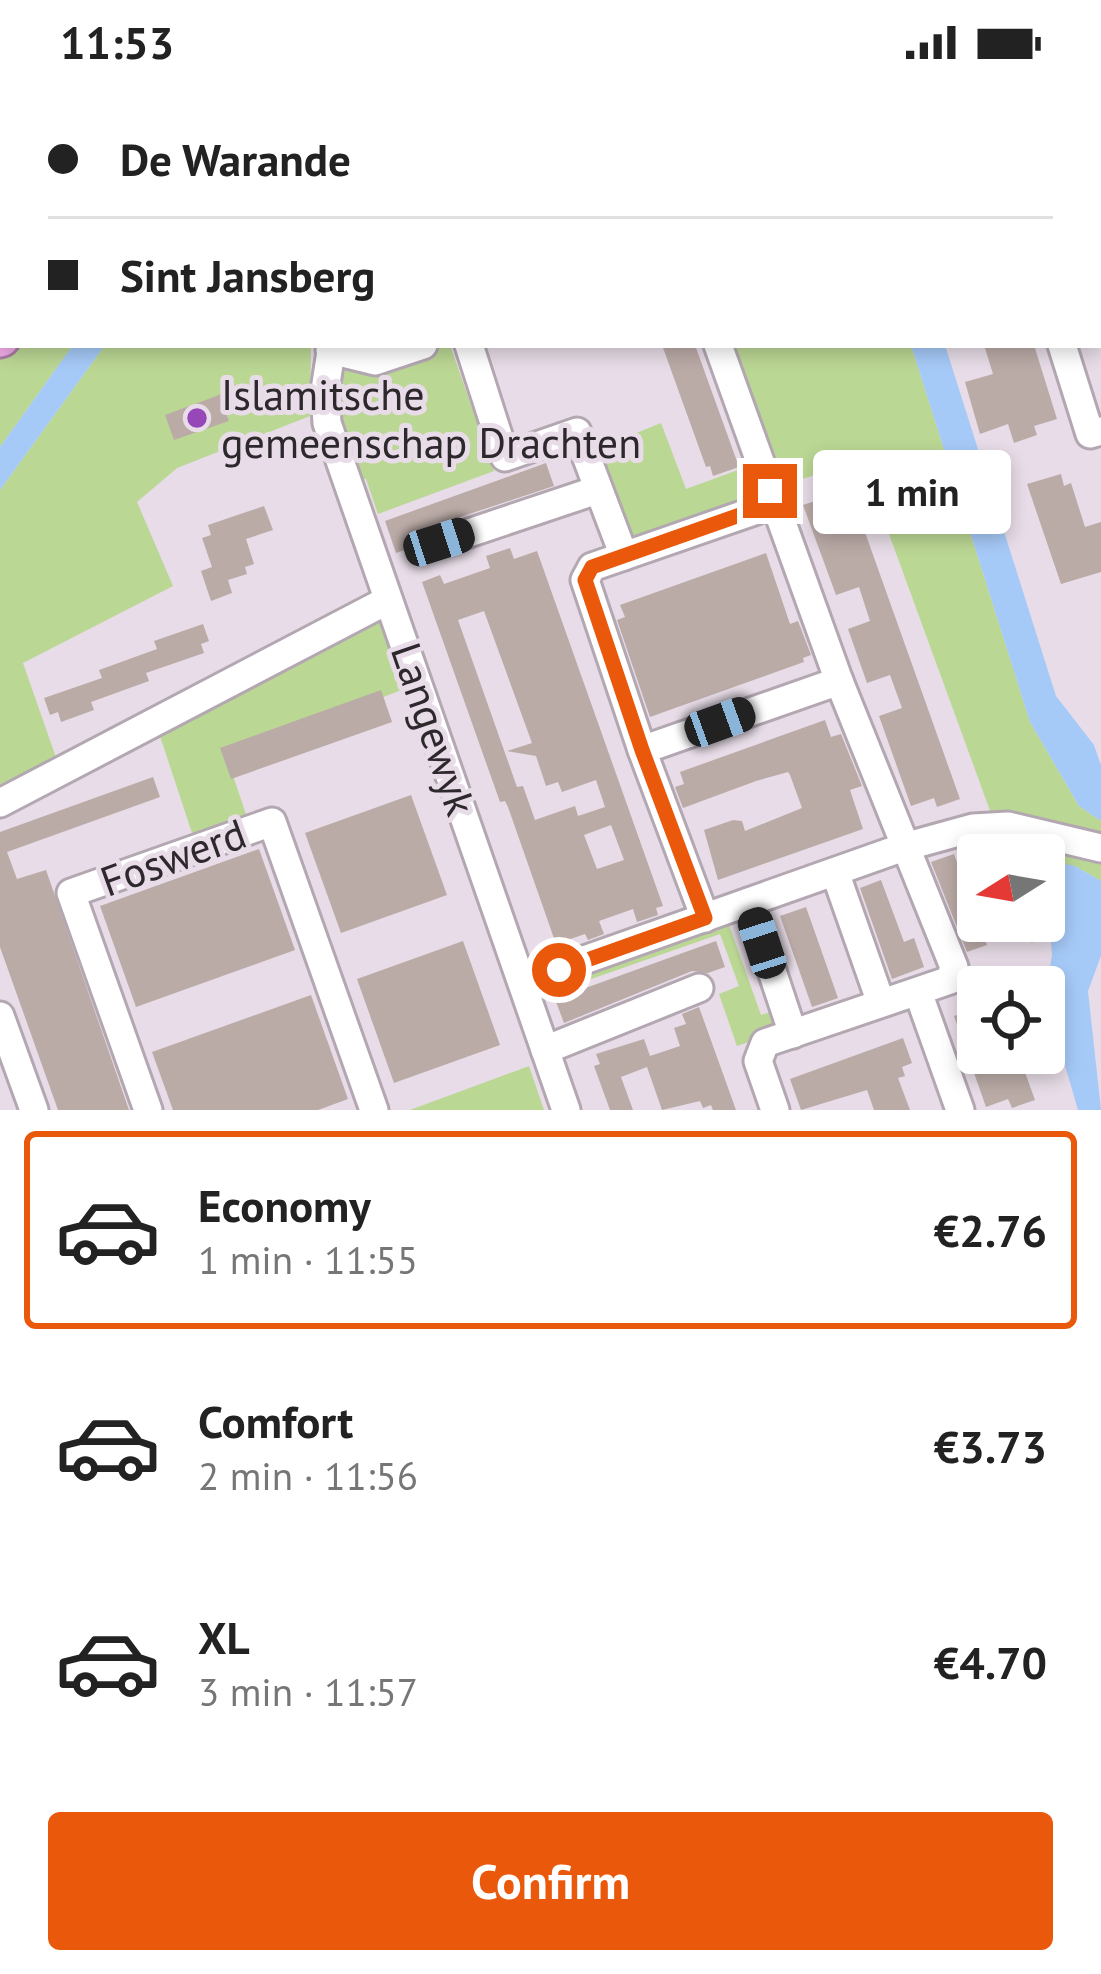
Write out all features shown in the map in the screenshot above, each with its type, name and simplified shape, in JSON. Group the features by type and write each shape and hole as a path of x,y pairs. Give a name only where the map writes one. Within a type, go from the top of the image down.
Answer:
{"street":[{"name":"Langewyk","path":"331,348 326,423 566,1110"},
{"path":"334,348 375,361 414,348"},
{"path":"470,348 505,457 578,432 624,556"},
{"path":"719,348 838,681 954,967 950,980 764,1043 758,1061 775,1110"},
{"path":"1063,348 1090,434 1101,431"},
{"path":"439,542 597,490"},
{"path":"705,918 585,580 592,567 774,503"},
{"path":"0,803 388,600"},
{"path":"642,750 838,681"},
{"name":"Foswerd","path":"148,1110 71,893 272,822 374,1110"},
{"path":"522,982 904,847 973,828 1008,826 1101,848"},
{"path":"835,872 880,1003"},
{"path":"749,902 793,1034"},
{"path":"545,1050 699,988"},
{"path":"919,992 960,1110"},
{"path":"0,1016 31,1109"}],"green space":[{"path":"4,348 71,348 0,447"},
{"path":"103,348 311,348 310,416 177,468 137,502 173,586 23,663 60,769 0,801 0,490"},
{"path":"342,348 451,348 494,471 378,514 366,479 350,478 339,395"},
{"path":"725,348 912,348 1030,722 1079,806 1101,821 1101,838 992,816 862,460 774,488"},
{"path":"661,423 686,489 746,467 757,496 626,545 592,451"},
{"path":"383,611 409,687 227,758 247,817 193,836 158,730"},
{"path":"1065,850 1101,858 1101,881 1075,866 1065,879"},
{"path":"726,916 761,1015 774,1011 781,1031 737,1046 719,994 739,986 720,934 554,992 549,978"},
{"path":"529,1066 544,1110 410,1110 513,1072"}],"water":[{"path":"71,348 103,348 0,490 0,447"},
{"path":"912,348 946,348 1056,696 1094,745 1101,765 1101,821 1079,806 1030,722"},
{"path":"1065,864 1101,881 1101,956 1088,991 1101,1110 1078,1110 1065,1065 1065,966 1050,966 1051,942 1065,942"}],"building":[{"path":"663,348 696,348 739,467 713,476 710,466 706,467"},
{"path":"985,348 1035,348 1057,419 1034,426 1037,435 1014,443 1008,424 980,434 965,382 993,374"},
{"name":"Islamitsche gemeenschap Drachten","path":"227,392 233,409 225,411 229,421 174,440 165,415"},
{"path":"546,463 554,486 433,526 421,544 396,553 385,521"},
{"path":"835,474 838,482 846,479 960,799 937,807 934,798 911,806 879,716 902,708 890,675 867,683 848,629 870,621 859,587 836,595 803,505 827,497 820,479"},
{"path":"1061,474 1064,486 1071,483 1085,527 1101,522 1101,572 1061,584 1027,484"},
{"path":"264,506 273,530 246,539 254,564 245,567 247,574 228,580 232,593 211,601 201,571 212,567 202,538 211,535 208,525"},
{"path":"510,548 514,559 537,551 663,906 656,908 658,915 637,922 633,909 599,921 604,934 588,940 585,934 556,944 422,582 440,575 444,584 490,568 486,556","holes":["484,611 532,743 507,751 536,756 546,786 558,782 562,792 596,780 605,807 578,816 575,806 535,820 523,786 517,787 458,620","611,825 624,860 597,869 584,835"]},
{"path":"766,553 790,624 798,621 811,655 804,662 650,717 617,620 625,617 620,605"},
{"path":"203,624 209,641 201,644 204,653 146,673 149,681 91,702 94,710 61,722 58,712 50,715 44,698 102,678 99,670 157,649 154,641"},
{"path":"381,690 392,722 231,779 220,748"},
{"path":"825,720 831,737 841,734 862,786 850,790 863,829 718,880 704,830 733,820 742,821 745,831 802,808 788,772 683,808 675,787 684,784 680,772"},
{"path":"153,777 160,797 7,852 17,879 46,870 129,1110 58,1110 0,947 0,832"},
{"path":"411,795 447,895 341,933 305,833"},
{"path":"259,849 295,950 136,1007 100,906"},
{"path":"954,854 957,927 931,862"},
{"path":"881,880 904,942 914,938 924,967 892,979 860,888"},
{"path":"806,907 838,998 812,1007 780,916"},
{"path":"463,941 500,1045 394,1083 357,979"},
{"path":"716,941 725,967 708,973 692,971 564,1023 555,999"},
{"path":"963,942 986,942 987,945 967,952"},
{"path":"311,995 348,1099 318,1110 173,1110 152,1052"},
{"path":"699,1007 736,1110 703,1108 700,1101 662,1110 647,1067 621,1077 633,1110 610,1110 594,1066 600,1064 596,1054 644,1039 650,1056 680,1046 674,1028 686,1024 682,1014"},
{"path":"903,1038 912,1063 902,1067 905,1076 898,1078 910,1110 874,1110 867,1090 801,1110 790,1079"},
{"path":"974,1074 1026,1074 1035,1100 1012,1108 1008,1099 986,1107"}],"place":[{"name":"Islamitsche gemeenschap Drachten","path":"197,418"}],"route":[{"path":"559,970 705,918 585,580 592,567 774,503 770,491"}]}
